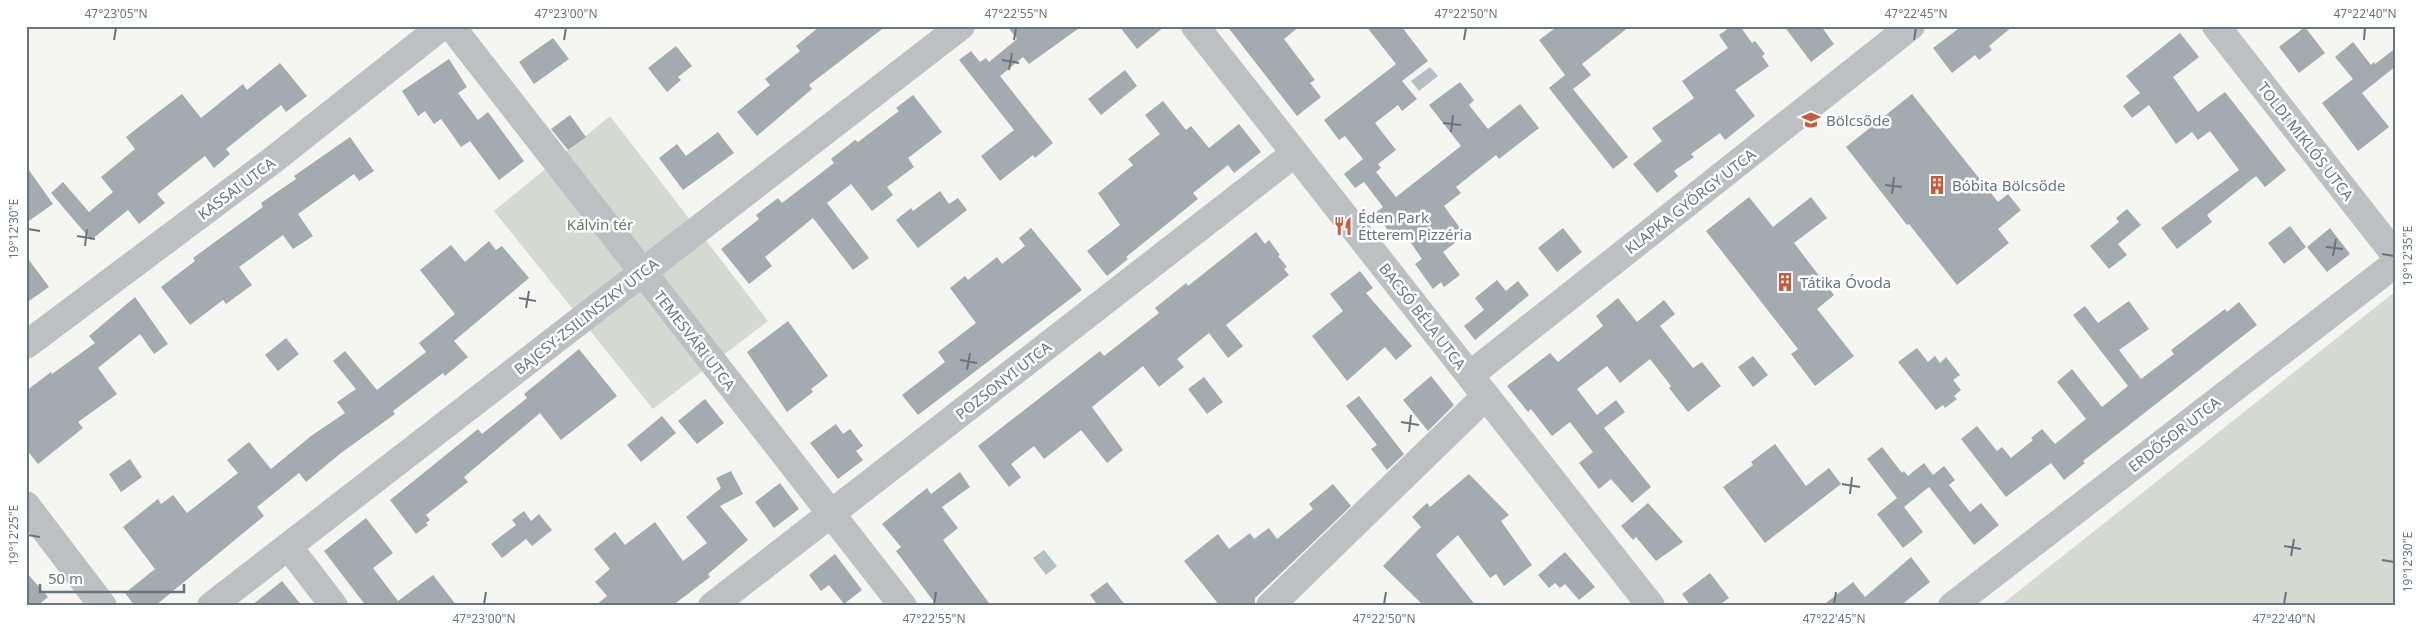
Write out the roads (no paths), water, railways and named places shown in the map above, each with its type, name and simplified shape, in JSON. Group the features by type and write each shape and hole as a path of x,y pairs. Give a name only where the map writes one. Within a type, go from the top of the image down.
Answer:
{"street":[{"name":"KASSAI UTCA","path":"26,345 272,160 442,26"},
{"name":"TEMESVÁRI UTCA","path":"451,26 903,606"},
{"name":"BAJCSY-ZSILINSZKY UTCA","path":"211,606 960,26"},
{"name":"BACSÓ BÉLA UTCA","path":"1195,26 1652,606"},
{"name":"KLAPKA GYÖRGY UTCA","path":"1270,606 1478,385 1911,26"},
{"name":"TOLDI MIKLÓS UTCA","path":"2216,26 2396,256"},
{"name":"POZSONYI UTCA","path":"712,606 1294,154"},
{"name":"ERDŐSOR UTCA","path":"1952,606 2396,263"},
{"path":"26,505 103,606"},
{"path":"288,546 334,606"}],"place":[{"name":"Bölcsőde","path":"1811,120"},
{"name":"Bóbita Bölcsőde","path":"1937,185"},
{"name":"Éden Park Étterem Pizzéria","path":"1343,226"},
{"name":"Tátika Óvoda","path":"1785,282"}],"park label":[{"name":"Kálvin tér","path":"600,224"}]}
